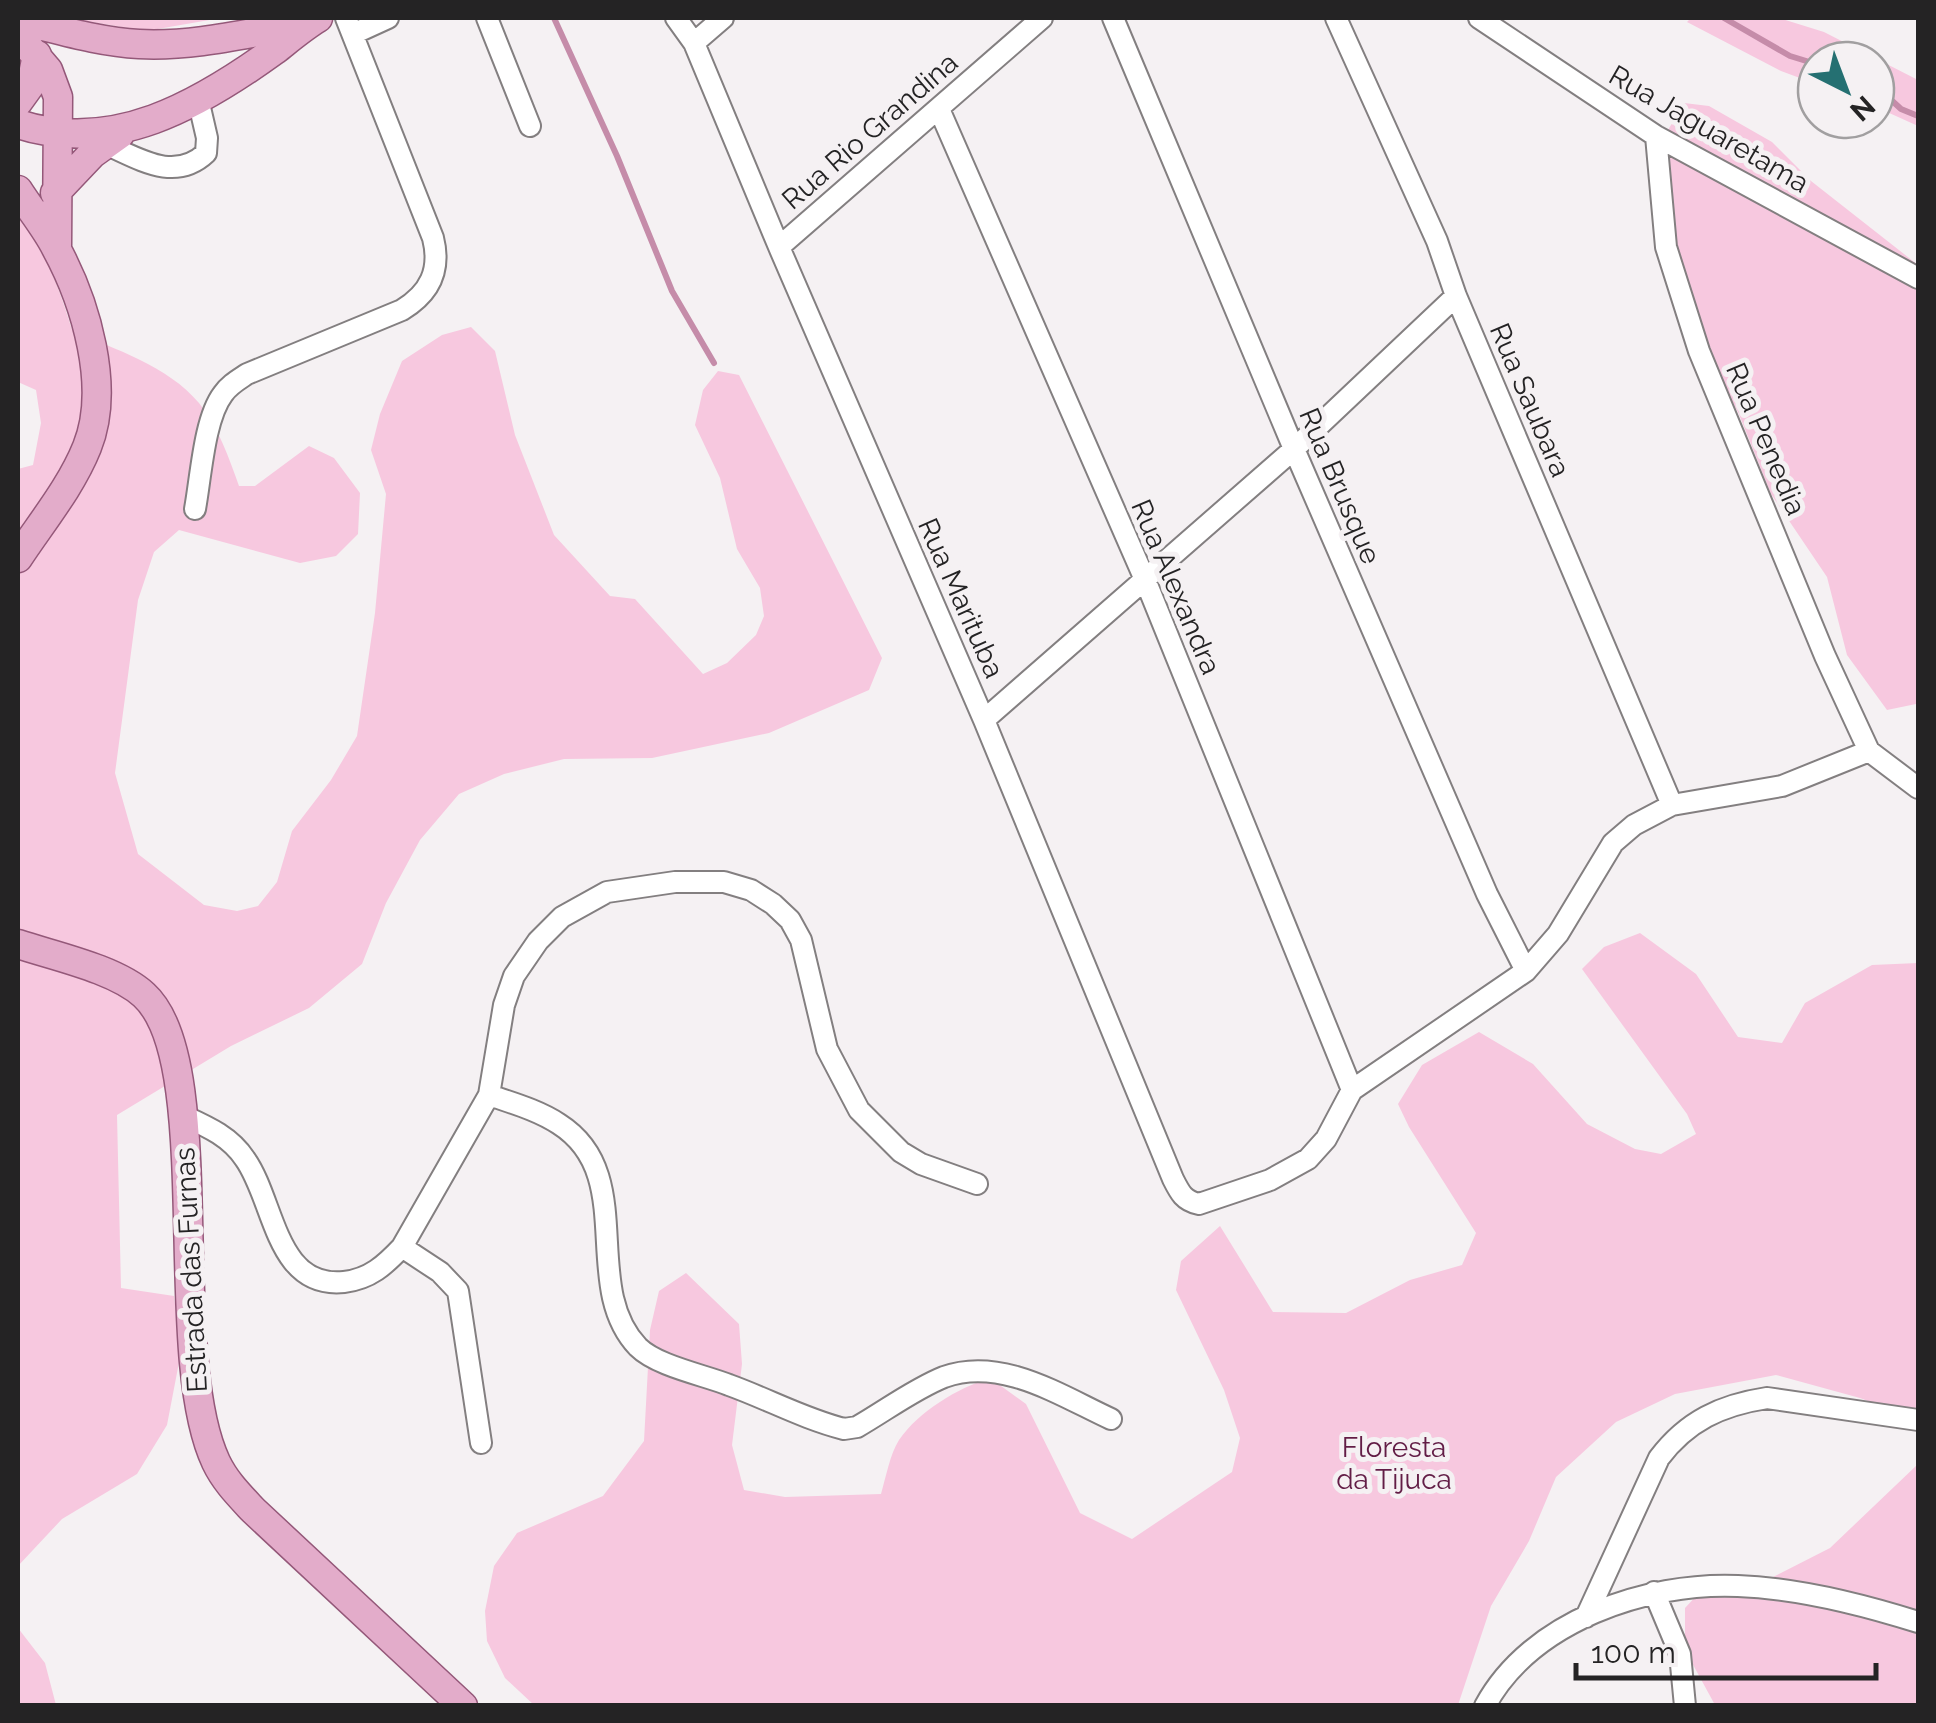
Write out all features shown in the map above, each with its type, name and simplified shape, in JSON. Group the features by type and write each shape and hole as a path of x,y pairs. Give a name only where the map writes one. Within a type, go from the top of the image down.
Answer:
{"main road":[{"path":"18,20 108,41 152,44 217,40 314,20"},
{"path":"55,193 116,137 230,81 314,20"},
{"path":"18,102 31,84 27,45"},
{"path":"27,45 56,85 56,248"},
{"path":"18,124 58,133 116,137"},
{"path":"18,190 56,248 94,351 97,414 86,449 70,480 18,558"},
{"name":"Estrada das Furnas","path":"18,944 118,978 149,999 166,1026 174,1052 182,1115 198,1403 216,1462 253,1510 463,1706"}],"street":[{"path":"194,509 212,415 230,385 402,310 418,300 434,274 437,253 433,238 350,26 388,18"},
{"path":"488,18 530,126"},
{"name":"Rua Marituba","path":"676,18 694,43 984,720 1180,1194 1199,1204 1270,1180 1308,1158 1326,1139 1352,1090"},
{"path":"694,43 722,18"},
{"name":"Rua Rio Grandina","path":"778,246 1042,18"},
{"name":"Rua Brusque","path":"1113,18 1294,449 1487,894 1526,972"},
{"name":"Rua Saubara","path":"1336,18 1437,241 1456,296 1672,805"},
{"name":"Rua Jaguaretama","path":"1479,18 1656,136 1918,278"},
{"path":"116,137 161,168 196,162 206,153 207,138 198,98"},
{"name":"Rua Alexandra","path":"939,109 1146,582 1352,1090"},
{"name":"Rua Penedia","path":"1656,136 1666,246 1700,350 1825,656 1869,752"},
{"path":"984,720 1146,582 1456,296"},
{"path":"1352,1090 1526,972 1558,934 1613,844 1634,825 1672,805 1782,786 1869,752 1918,788"},
{"path":"182,1115 219,1132 244,1156 258,1180 284,1248 298,1269 315,1280 360,1280 385,1266 402,1246 489,1094 504,1005 514,976 538,941 562,917 607,892 674,882 724,882 751,890 790,920 801,940 827,1048 859,1110 901,1152 921,1164 977,1184"},
{"path":"489,1094 562,1125 598,1170 604,1196 612,1297 624,1326 640,1349 678,1368 844,1429 857,1427 941,1378 961,1372 990,1371 1018,1377 1111,1419"},
{"path":"402,1246 440,1272 458,1292 481,1443"},
{"path":"1586,1617 1659,1458 1674,1438 1704,1416 1742,1402 1767,1398 1918,1420"},
{"path":"1485,1706 1495,1688 1530,1651 1586,1617 1654,1592 1737,1586 1832,1599 1918,1622"},
{"path":"1654,1592 1680,1654 1685,1706"}],"green space":[{"path":"67,18 221,18 146,31"},
{"path":"1691,18 1779,18 1840,40 1796,40 1796,77 1687,22"},
{"path":"1896,69 1918,80 1918,126 1896,116"},
{"path":"1684,103 1709,106 1772,142 1811,181 1918,265 1916,704 1887,710 1847,655 1827,577 1771,494 1738,412 1690,325 1652,157"},
{"path":"18,215 50,270 72,330 140,360 186,390 212,422 239,486 255,486 309,446 334,458 360,493 358,534 336,556 300,563 179,530 154,552 138,600 115,773 138,854 204,905 237,911 258,906 277,882 292,831 331,780 357,736 375,613 386,494 371,450 380,414 402,361 442,335 471,327 495,351 515,435 554,535 610,596 635,599 703,674 727,663 756,635 764,616 760,588 737,549 720,478 695,425 703,390 718,371 739,375 882,658 869,690 769,733 652,758 564,759 504,774 459,794 420,840 386,903 362,964 309,1008 231,1046 117,1115 121,1288 174,1296 181,1352 167,1425 137,1474 62,1519 18,1566 18,469 33,465 41,423 36,390 18,382"},
{"name":"Floresta da Tijuca","path":"1640,933 1696,974 1738,1037 1782,1043 1805,1003 1872,965 1918,963 1918,1420 1860,1398 1776,1375 1675,1394 1616,1422 1556,1477 1529,1541 1491,1606 1458,1705 534,1705 505,1678 487,1641 485,1611 494,1566 517,1533 603,1496 644,1441 650,1330 659,1291 686,1273 739,1324 742,1364 732,1445 744,1490 785,1497 881,1494 893,1452 907,1429 940,1402 990,1378 1026,1404 1080,1513 1132,1539 1232,1472 1240,1438 1224,1390 1176,1290 1181,1261 1220,1226 1273,1312 1346,1313 1410,1280 1462,1265 1476,1233 1398,1104 1422,1065 1479,1032 1533,1064 1587,1124 1635,1149 1661,1154 1696,1134 1687,1114 1582,969 1604,947"},
{"path":"1917,1465 1918,1705 1715,1705 1685,1650 1685,1608 1699,1593 1771,1578 1830,1548"},
{"path":"18,1628 45,1663 56,1705 18,1705"}],"waterway":[{"path":"554,18 617,156 672,291 714,363"},
{"path":"1724,18 1796,58"},
{"path":"1896,104 1918,116"}]}
